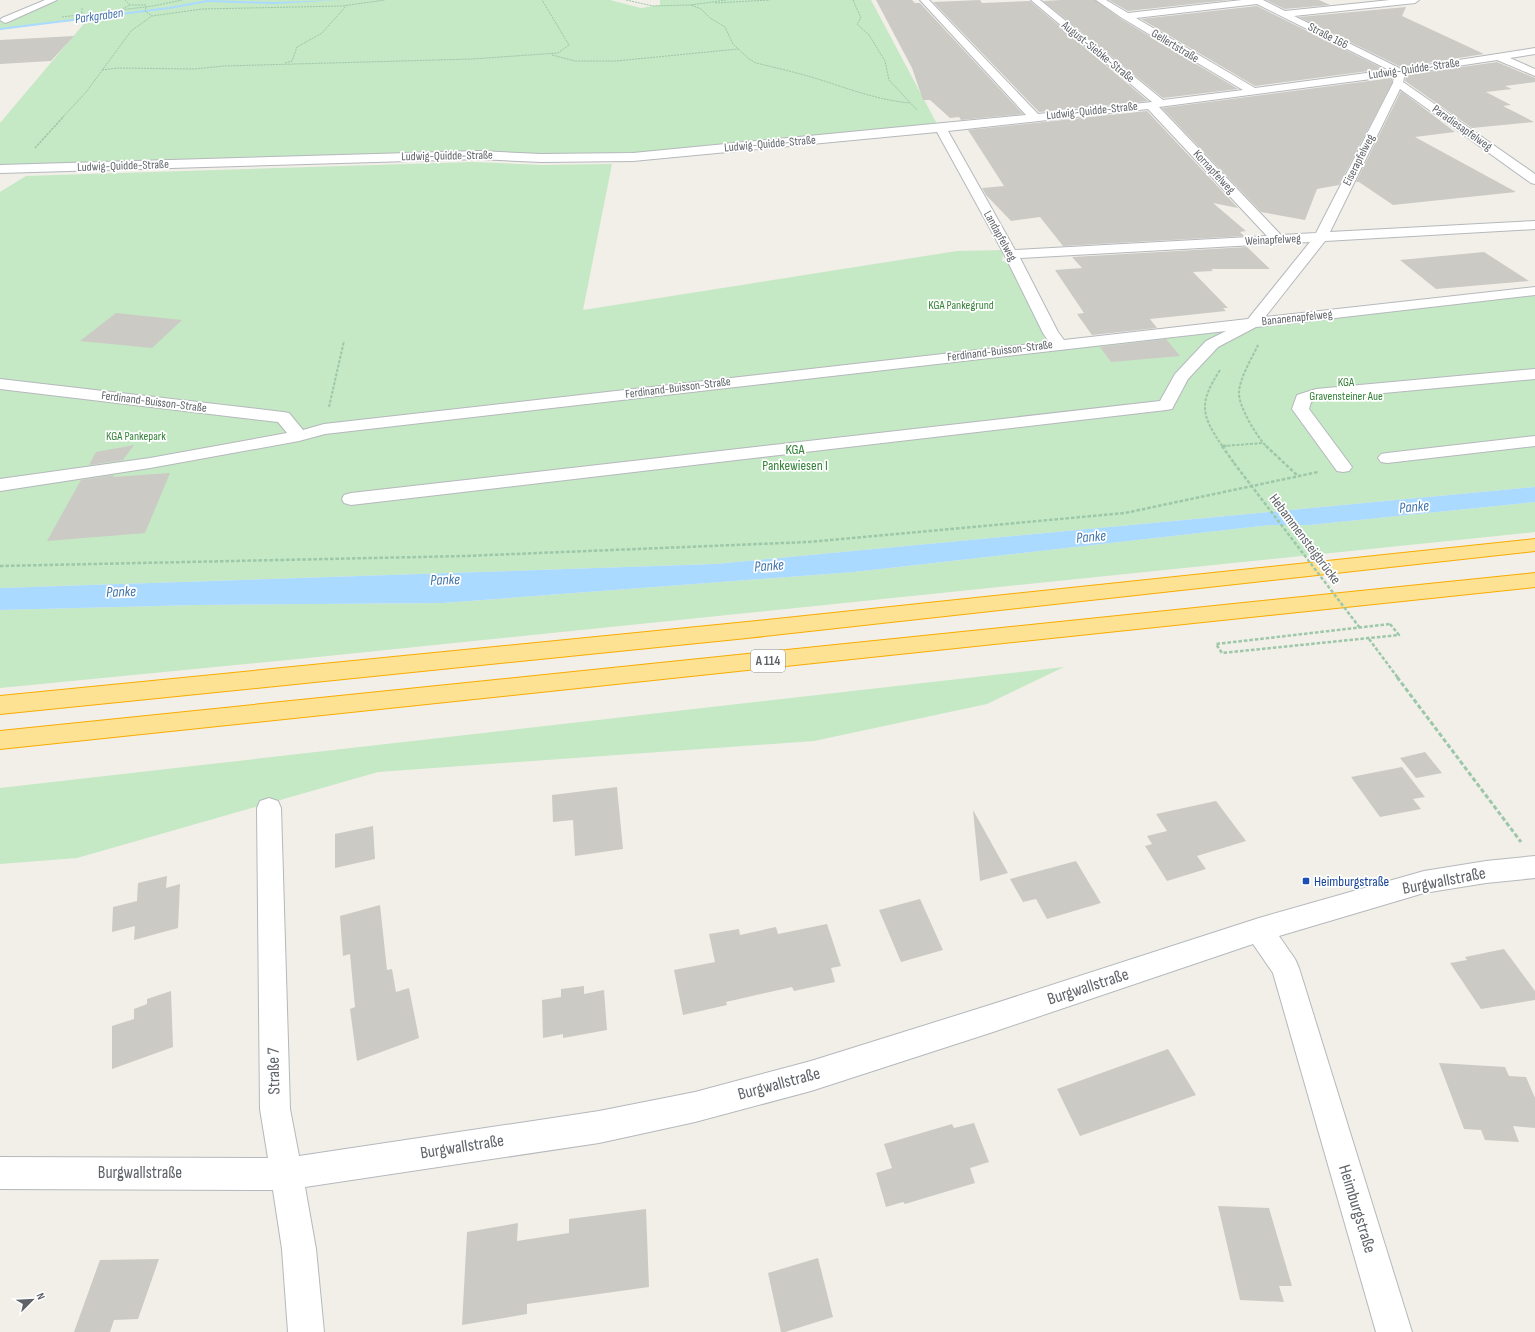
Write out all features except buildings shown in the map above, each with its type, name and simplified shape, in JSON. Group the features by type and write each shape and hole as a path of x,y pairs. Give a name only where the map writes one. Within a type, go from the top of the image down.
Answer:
{"highway":[{"name":"A 114","path":"0,705 747,630 1535,545"},
{"name":"A 114","path":"0,740 1535,580"}],"street":[{"path":"5,20 54,0"},
{"path":"924,0 1034,118"},
{"name":"August-Siebke-Straße","path":"1035,0 1156,104"},
{"name":"Gellertstraße","path":"1100,0 1252,92"},
{"path":"1125,16 1257,0"},
{"name":"Straße 166","path":"1257,0 1399,78"},
{"path":"1283,14 1415,0"},
{"name":"Ludwig-Quidde-Straße","path":"5,169 479,155 541,158 633,157 938,129 1252,92 1399,78 1535,51"},
{"path":"1499,57 1535,73"},
{"name":"Paradiesapfelweg","path":"1399,78 1535,180"},
{"name":"Eiserapfelweg","path":"1253,323 1320,238 1399,78"},
{"name":"Kornapfelweg","path":"1156,104 1277,239"},
{"name":"Landapfelweg","path":"938,129 1011,254 1051,333 1059,344"},
{"name":"Weinapfelweg","path":"1011,254 1535,226"},
{"name":"Bananenapfelweg","path":"1059,344 1535,291"},
{"path":"351,499 1166,405 1181,377 1212,344 1253,323"},
{"name":"Ferdinand-Buisson-Straße","path":"0,485 150,463 298,436 324,429 1059,344"},
{"path":"1343,467 1300,409 1303,399 1316,394 1535,374"},
{"name":"Ferdinand-Buisson-Straße","path":"0,384 283,416 298,436"},
{"path":"1387,458 1535,441"},
{"name":"Straße 7","path":"269,808 275,1109 298,1249 306,1332"},
{"name":"Burgwallstraße","path":"0,1173 285,1174 599,1127 695,1107 814,1075 993,1018 1259,930 1424,882 1486,872 1530,858"},
{"name":"Heimburgstraße","path":"1259,930 1285,968 1394,1332"}],"path":[{"path":"125,0 130,5"},
{"path":"60,17 146,7 182,0"},
{"path":"5,169 38,145 87,91 131,31 152,16 202,9 347,5 385,0"},
{"path":"102,70 118,68 194,69 224,66 472,59 558,53 569,45 542,0"},
{"path":"626,0 653,6 770,0"},
{"path":"691,5 726,0"},
{"path":"853,0 861,18 857,24 869,35 885,61 889,80 910,103 938,129"},
{"path":"118,10 130,5 153,6"},
{"path":"279,65 292,61 294,53 300,44 315,38 322,33 347,5"},
{"path":"691,5 701,9 710,18 725,27 730,41 749,59 768,67 817,79 871,97 888,101 910,103"},
{"path":"146,7 145,11 152,16"},
{"path":"82,8 82,15"},
{"path":"548,54 575,61 616,61 738,49"},
{"path":"1253,323 1262,336 1246,370 1240,392 1245,415 1263,443 1298,476"},
{"path":"324,429 344,341"},
{"name":"Hebammensteigbrücke","path":"1224,365 1212,383 1204,405 1210,425 1234,463 1360,628"},
{"path":"1223,446 1263,443"},
{"path":"0,566 465,556 808,542 1125,513 1343,467"},
{"path":"1390,624 1399,635 1222,654 1216,644 1360,628 1390,624"},
{"path":"1369,639 1530,858"}],"green space":[{"path":"59,0 610,0 641,8 660,5 660,0 871,0 937,124 634,155 0,164 0,123 87,20 44,23 0,30 0,21 12,20"},
{"path":"473,162 542,165 612,164 583,310 957,251 1004,250 1002,261 1011,262 1050,333 1041,342 1069,347 1205,332 1227,333 1269,325 1535,294 1535,487 715,564 0,588 0,192 26,176"},
{"path":"1535,502 1535,532 308,658 0,688 0,610 198,605 443,603 854,572 1270,525 1310,525"},
{"path":"1064,667 987,704 814,741 378,772 77,858 0,864 0,788"}],"water":[{"name":"Panke","path":"1535,487 1535,502 1310,525 1270,525 854,572 443,603 198,605 0,610 0,588 715,564"}],"waterway":[{"name":"Parkgraben","path":"0,29 169,8 208,1 274,3 341,0"}],"place":[{"name":"Heimburgstraße","path":"1306,881"}],"park label":[{"name":"KGA Pankegrund","path":"961,305"},
{"name":"KGA Gravensteiner Aue","path":"1346,389"},
{"name":"KGA Pankepark","path":"136,436"},
{"name":"KGA Pankewiesen I","path":"795,458"}]}
